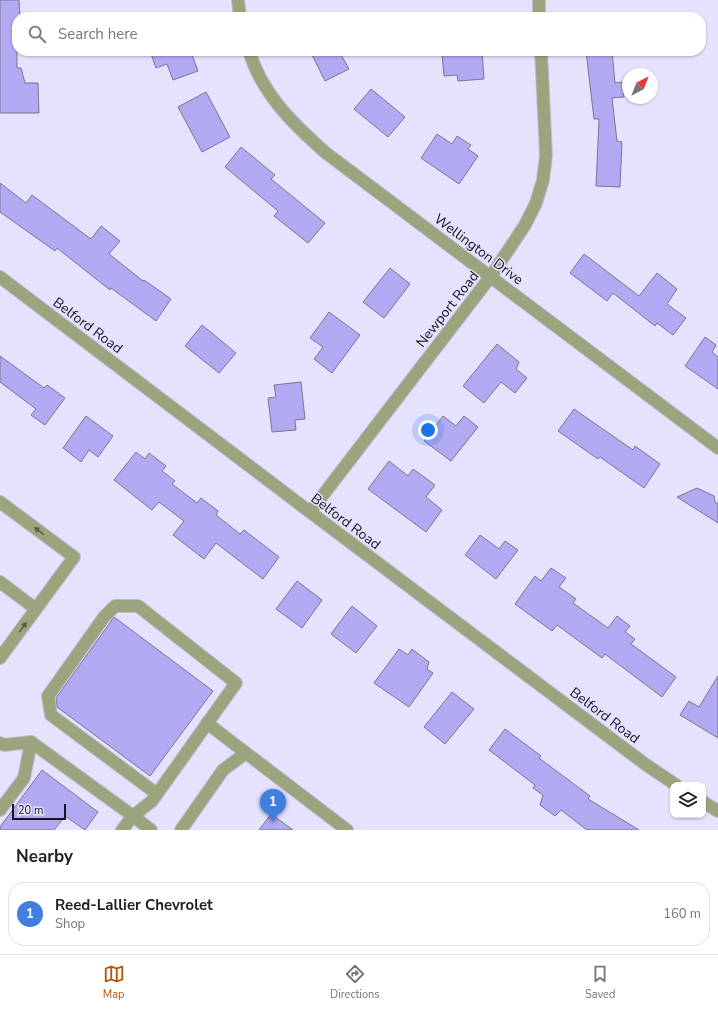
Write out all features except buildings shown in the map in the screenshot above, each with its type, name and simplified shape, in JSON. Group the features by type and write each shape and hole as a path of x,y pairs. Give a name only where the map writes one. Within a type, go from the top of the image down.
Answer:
{"street":[{"path":"238,0 239,12"},
{"path":"539,0 539,12"},
{"name":"Wellington Drive","path":"250,56 261,80 282,111 298,129 326,153 718,448"},
{"name":"Newport Road","path":"310,512 491,276 525,225 536,203 546,155 541,56"},
{"name":"Belford Road","path":"0,277 645,764 672,782"},
{"path":"0,502 74,557 0,658"},
{"path":"0,582 36,609"},
{"path":"122,830 132,816 152,801 157,794 207,723 236,683 138,606 115,606 104,618 48,696 51,715 157,794"},
{"path":"207,723 347,830"},
{"path":"1,746 31,742 151,830"},
{"path":"0,810 24,778 31,742"},
{"path":"181,830 223,770 246,753"},
{"path":"706,804 718,811"}],"place":[{"name":"Reed-Lallier Chevrolet","path":"273,822"}]}
